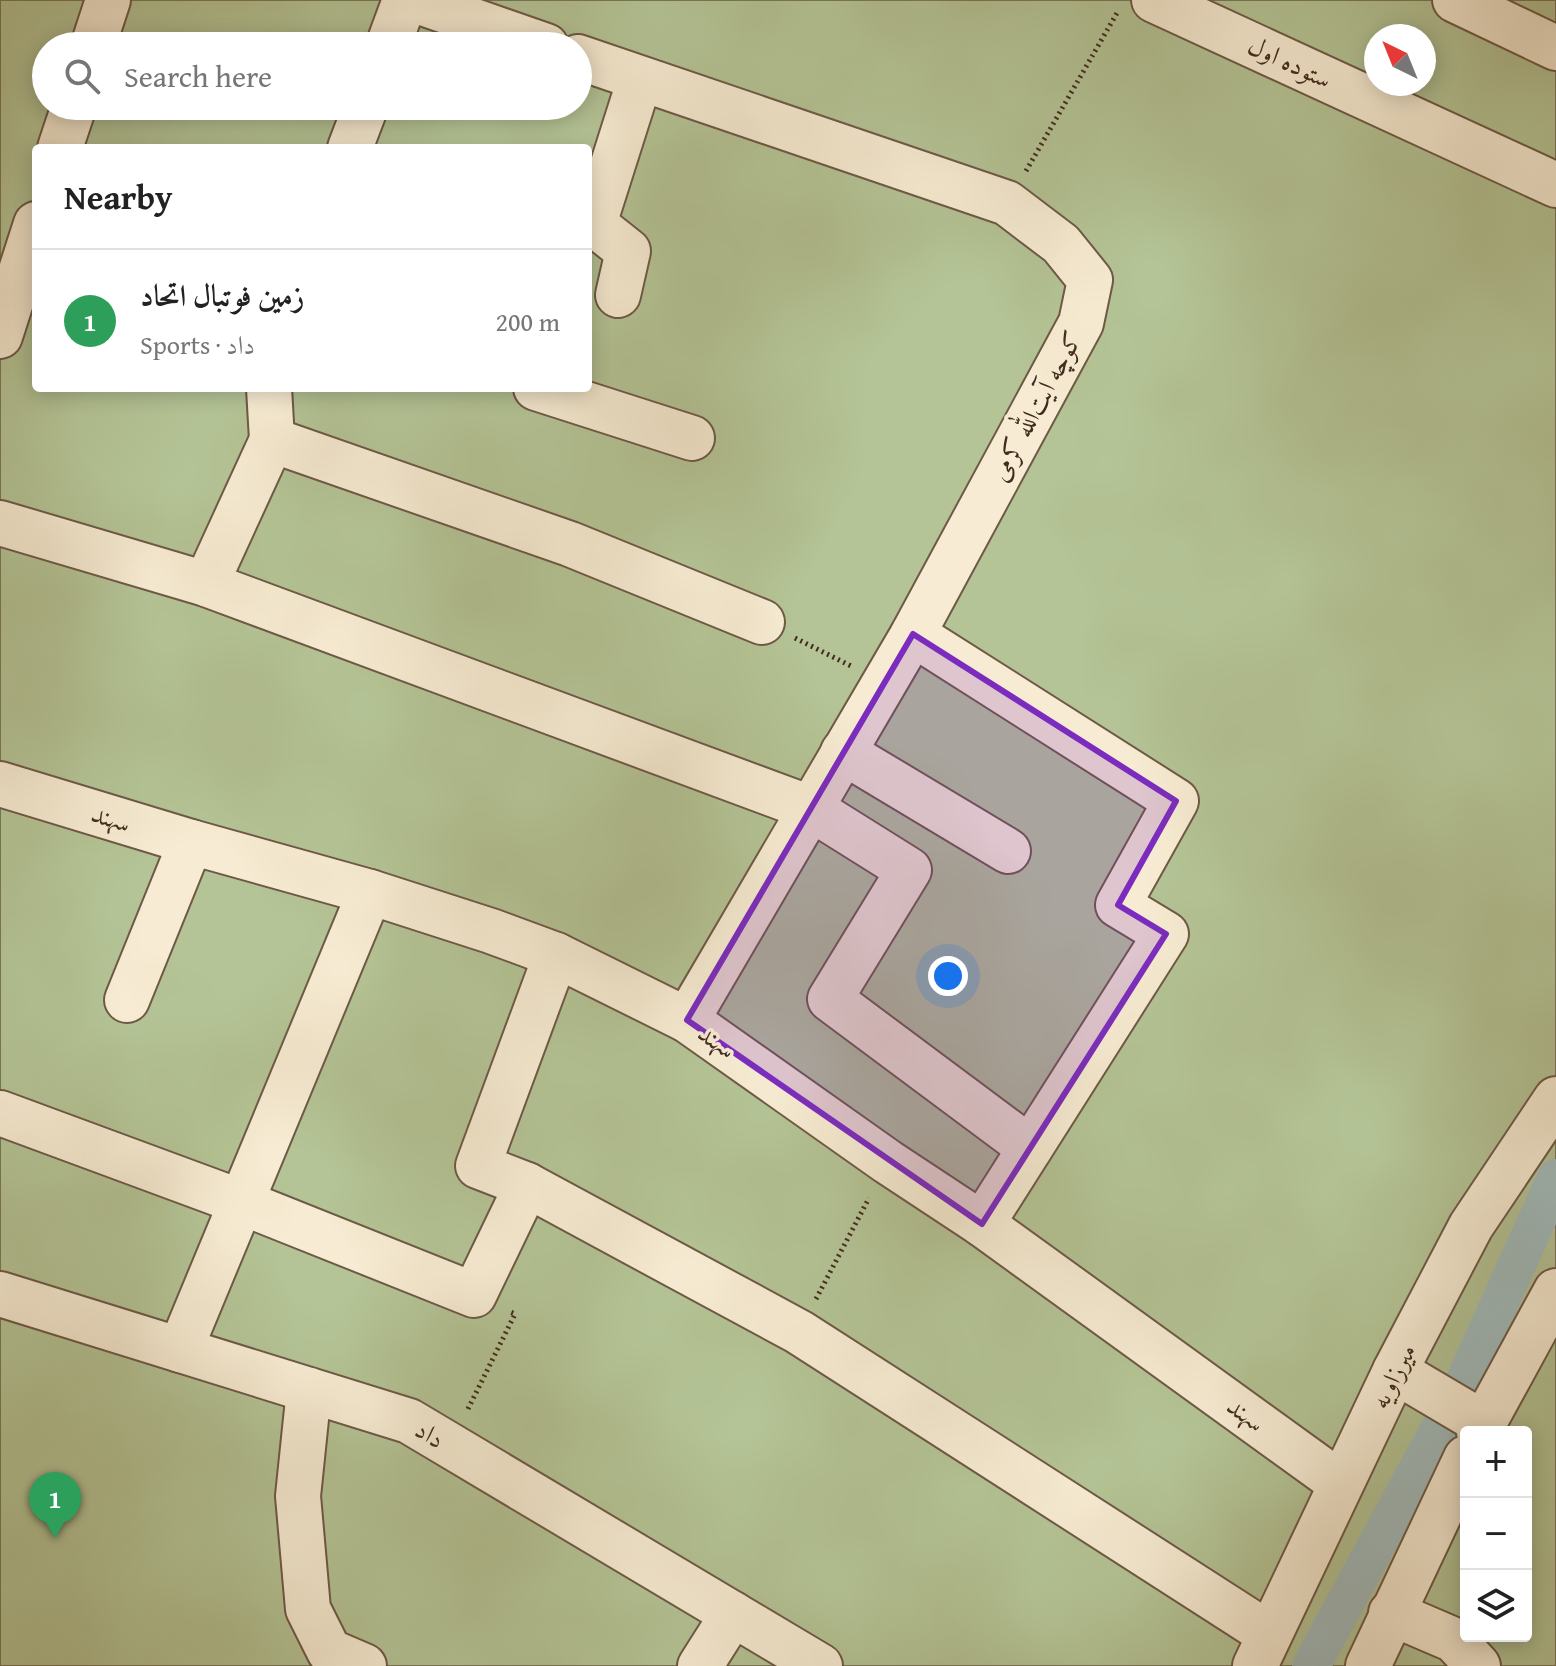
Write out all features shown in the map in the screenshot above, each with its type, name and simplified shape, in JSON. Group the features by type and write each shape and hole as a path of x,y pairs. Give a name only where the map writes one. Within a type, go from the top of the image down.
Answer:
{"street":[{"path":"98,32 108,0"},
{"path":"393,32 405,0"},
{"path":"414,0 506,32"},
{"path":"1455,0 1556,48"},
{"name":"ستوده اول","path":"1174,4 1556,185"},
{"name":"کوچه آیت‌الله کرمی","path":"592,62 1007,203 1061,244 1090,280 1081,323 913,634 687,1020"},
{"path":"592,221 640,79"},
{"path":"61,144 69,120"},
{"path":"352,144 361,120"},
{"path":"592,225 628,251 618,295"},
{"path":"0,336 32,236"},
{"path":"206,584 272,440 269,392"},
{"path":"548,392 692,438"},
{"path":"272,440 570,544 762,622"},
{"path":"0,523 206,584 810,808 909,870"},
{"path":"913,634 1176,801 1118,905 1166,934 982,1224"},
{"path":"843,752 1008,851"},
{"name":"سهند","path":"0,784 370,892 556,955 687,1020 888,1162 982,1224 1340,1483"},
{"path":"950,816 909,870 830,999 1030,1148"},
{"path":"127,1000 191,842"},
{"path":"180,1350 370,892"},
{"path":"556,955 478,1166 527,1185 799,1332 1262,1650"},
{"name":"میرزاویه","path":"1262,1650 1340,1483 1410,1380 1471,1226 1556,1099"},
{"path":"0,1113 241,1202 474,1295 527,1185"},
{"path":"1477,1426 1556,1291"},
{"name":"داد","path":"0,1294 409,1421 820,1666"},
{"path":"1410,1380 1467,1426"},
{"path":"309,1390 298,1496 308,1609 329,1651 364,1666"},
{"path":"1368,1666 1460,1463"},
{"path":"1391,1613 1454,1640 1478,1666"},
{"path":"700,1666 733,1614"}],"path":[{"path":"1007,203 1124,0"},
{"path":"762,622 885,683"},
{"path":"799,1332 888,1162"},
{"path":"449,1445 515,1314 474,1295"}],"highlighted area":[{"path":"913,634 1176,801 1118,905 1166,934 982,1224 687,1020"}],"green space":[{"path":"0,0 1556,0 1556,1666 0,1666"}],"waterway":[{"path":"1311,1666 1460,1391 1556,1178"}],"place":[{"name":"زمین فوتبال اتحاد","path":"55,1538"}]}
